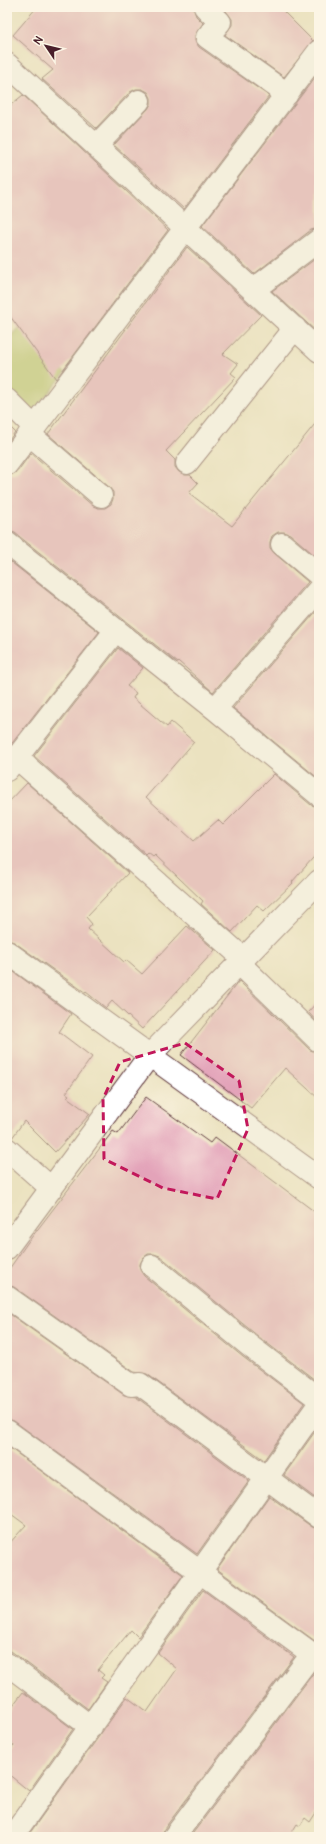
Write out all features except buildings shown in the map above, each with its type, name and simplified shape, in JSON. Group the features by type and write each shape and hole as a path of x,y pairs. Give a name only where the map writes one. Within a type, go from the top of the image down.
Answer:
{"street":[{"path":"205,7 220,22 207,36 287,94"},
{"path":"7,464 319,51"},
{"path":"7,64 186,227 319,351"},
{"path":"96,146 139,101"},
{"path":"253,290 319,240"},
{"path":"187,463 295,328"},
{"path":"7,400 27,420 33,430 101,496"},
{"path":"7,543 215,709 319,795"},
{"path":"282,544 319,576"},
{"path":"215,709 319,589"},
{"path":"116,630 12,764 242,962 319,1041"},
{"path":"7,1248 150,1055 319,882"},
{"path":"7,952 319,1178"},
{"path":"7,1149 51,1188"},
{"path":"152,1266 251,1347 319,1399"},
{"path":"7,1297 131,1385 140,1384 319,1516"},
{"path":"12,1837 202,1572 319,1404"},
{"path":"7,1431 202,1572 316,1657 174,1837"},
{"path":"7,1664 90,1727"}],"highlighted area":[{"path":"185,1043 239,1081 248,1129 217,1199 163,1188 104,1159 103,1099 120,1062"}],"green space":[{"path":"19,327 65,373 33,412 7,387 7,340"}]}
